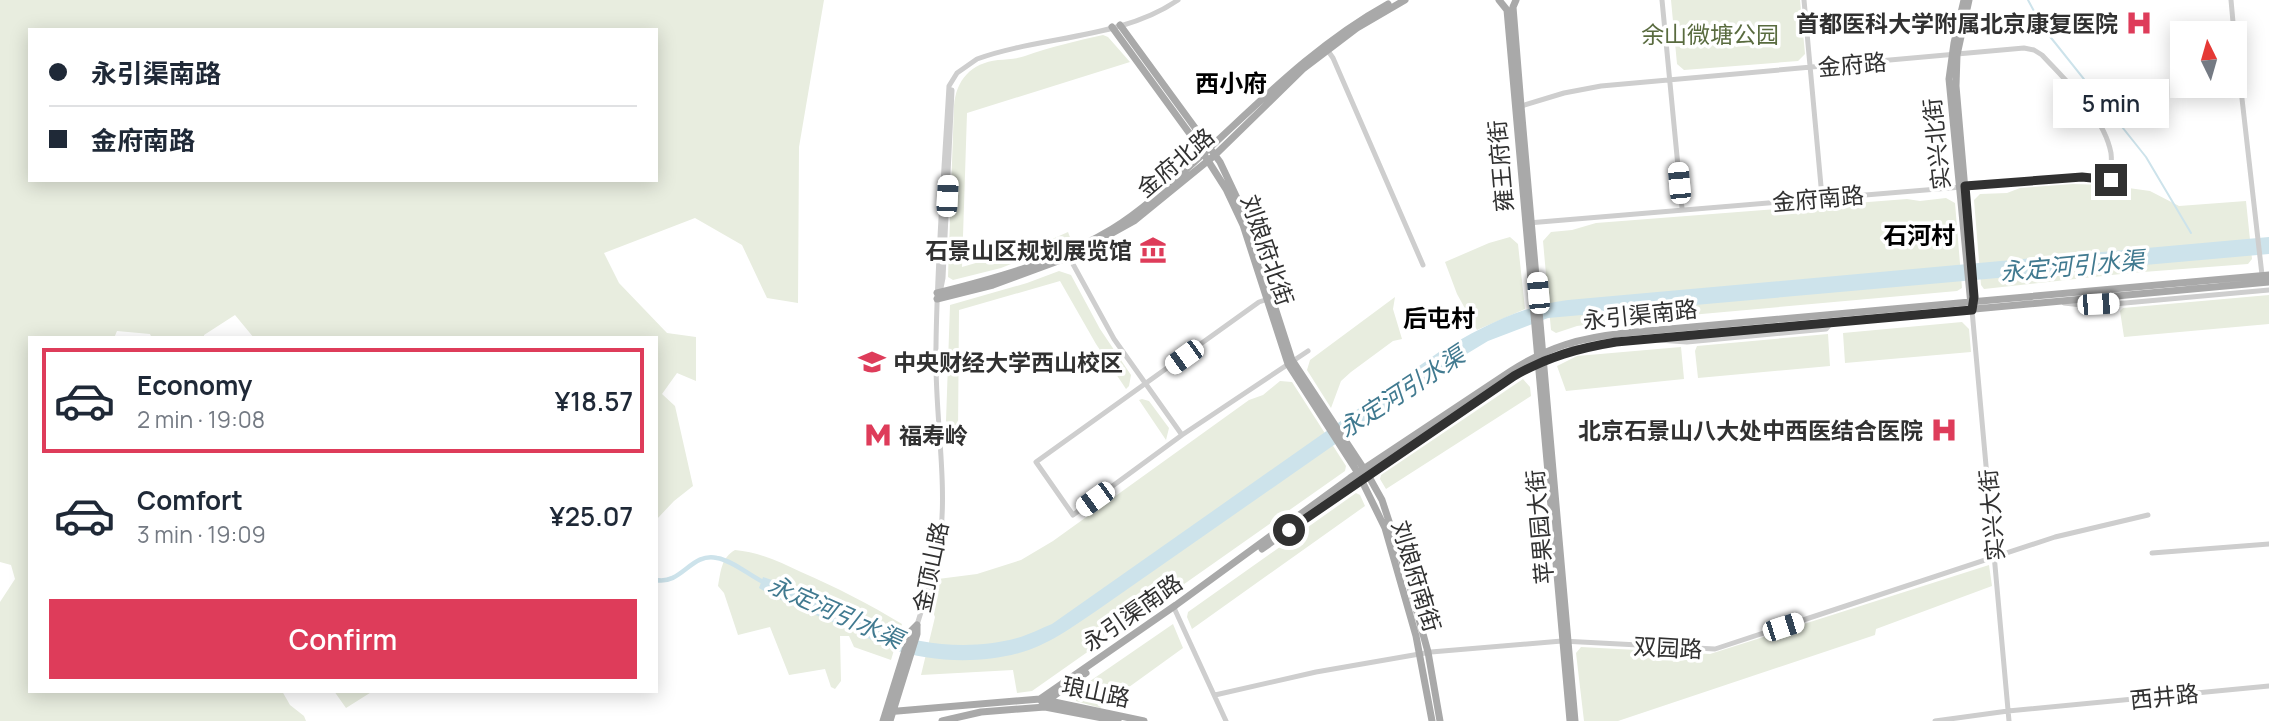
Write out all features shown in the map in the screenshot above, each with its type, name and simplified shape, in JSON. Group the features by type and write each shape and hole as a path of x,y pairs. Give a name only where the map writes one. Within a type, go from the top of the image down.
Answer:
{"main road":[{"name":"金府北路","path":"939,294 1068,255 1134,220 1326,47 1360,20 1394,0"},
{"name":"金府北路","path":"1326,47 1405,0"},
{"name":"雍王府街","path":"1499,0 1507,10 1538,332"},
{"name":"雍王府街","path":"1516,0 1513,7 1518,107"},
{"name":"实兴北街","path":"1964,0 1950,97 1962,186 1972,304"},
{"name":"实兴北街","path":"1954,55 1969,0"},
{"name":"刘娘府北街","path":"1116,26 1210,154 1241,204 1290,363"},
{"name":"刘娘府北街","path":"1210,154 1238,214 1265,300 1290,363 1345,448"},
{"name":"永引渠南路","path":"890,715 1044,702 1363,474 1514,376 1541,362 1594,345 1832,322 1972,304 2060,302 2268,281"},
{"name":"永引渠南路","path":"1044,702 1363,474 1540,353 1572,341 1595,336 2268,281"},
{"name":"苹果园大街","path":"1538,332 1573,721"},
{"name":"刘娘府南街","path":"1345,448 1390,521 1440,721"},
{"path":"883,721 890,715 917,625"},
{"name":"刘娘府南街","path":"1424,653 1432,721"},
{"path":"942,721 1044,702"},
{"name":"琅山路","path":"1044,702 1118,721"},
{"name":"琅山路","path":"1044,702 1144,721"}],"street":[{"name":"金顶山路","path":"917,625 937,553 941,521 942,488 935,362 952,80 968,64 982,57 1116,26 1160,11 1178,0"},
{"path":"1662,0 1682,208"},
{"path":"1804,0 1822,197"},
{"path":"2231,0 2233,21"},
{"path":"1326,47 1423,265"},
{"name":"金府路","path":"1518,107 1592,88 2024,48 2042,55 2082,99 2105,134 2111,153 2111,180"},
{"path":"2060,302 2082,305 2114,304 2268,281 2260,258 2242,98"},
{"name":"金府南路","path":"1528,223 1682,208 2082,177 2111,180"},
{"path":"1068,255 1103,322 1182,435"},
{"path":"2114,304 2122,296"},
{"path":"1265,300 1036,462 1073,514 1182,435 1308,351"},
{"name":"实兴大街","path":"1972,304 2009,721"},
{"name":"双园路","path":"1215,695 1315,672 1424,653 1565,641 1715,649 2055,537 2148,515"},
{"path":"2152,553 2269,544"},
{"path":"1175,610 1226,721"},
{"name":"西井路","path":"1935,721 2008,711 2269,686"}],"green space":[{"path":"0,0 824,0 799,147 798,303 767,298 742,245 695,218 604,253 619,283 667,333 696,337 696,381 677,373 662,394 675,406 693,486 658,518 658,336 252,336 235,315 204,336 151,336 117,331 115,336 28,336 28,693 283,693 290,705 304,716 306,721 0,721 0,602 15,579 11,565 0,562"},
{"name":"余山微塘公园","path":"1671,0 1800,0 1805,54 1798,61 1684,70 1677,64"},
{"path":"1103,35 1108,37 1130,62 967,113 962,267 1041,244 1068,232 1071,240 1001,268 953,280 948,277 954,106 962,81 973,69 988,62 1019,58"},
{"path":"2073,184 2150,191 2179,206 2246,201 2252,259 2248,264 2130,273 1984,289 1981,285 1974,200 1980,194"},
{"path":"1946,198 1955,203 1962,288 1957,291 1601,323 1577,326 1556,333 1551,330 1543,241 1551,232 1572,230 1596,223"},
{"path":"1510,237 1518,244 1525,309 1477,330 1457,294 1445,262"},
{"path":"1059,271 1071,275 1100,329 1131,375 1129,386 1126,389 1096,344 1060,281 959,310 958,432 946,421 950,305"},
{"path":"2269,295 2269,324 2124,337 2120,311 2123,308"},
{"path":"1395,297 1393,309 1402,339 1393,341 1341,381 1331,408 1307,370 1310,360"},
{"path":"1962,322 1969,329 1971,352 1845,363 1843,333"},
{"path":"1828,334 1830,366 1698,378 1695,351 1697,346"},
{"path":"1681,347 1684,379 1566,391 1557,366 1577,356"},
{"path":"1523,379 1530,387 1531,396 1386,489 1380,479 1381,475"},
{"path":"1280,381 1292,382 1346,466 1345,471 1032,691 1017,693 1013,670 921,675 935,617 929,603 938,579 977,574 1021,560 1053,541 1249,400 1263,395"},
{"path":"1139,400 1149,401 1169,428 1166,440"},
{"path":"1356,493 1360,495 1365,506 1192,629 1187,617 1188,612"},
{"path":"735,550 761,555 785,565 852,596 902,624 891,660 854,647 849,636 840,636 841,681 835,689 831,687 825,669 789,675 770,627 738,635 724,593 718,586 724,561"},
{"path":"1989,565 1992,586 1876,629 1875,635 1618,721 1584,721 1576,653 1581,647 1710,654"},
{"path":"1173,624 1183,648 1100,708 1076,701 1077,690"},
{"path":"335,693 370,693 346,708"}],"water":[{"path":"2269,237 2269,254 1548,318 1488,341 1450,364 1080,622 1029,650 1003,657 955,660 906,653 885,647 759,588 763,577 775,581 881,630 914,640 966,645 1000,642 1052,624 1439,352 1485,327 1533,307 1568,300"}],"waterway":[{"path":"2028,0 2043,28 2146,157 2191,233"},
{"name":"永定河引水渠","path":"658,580 673,578 708,557 730,562 767,584"}],"place":[{"name":"首都医科大学附属北京康复医院","path":"2139,23"},
{"name":"石景山区规划展览馆","path":"1153,250"},
{"name":"中央财经大学西山校区","path":"872,362"},
{"name":"北京石景山八大处中西医结合医院","path":"1944,430"},
{"name":"福寿岭","path":"878,435"}],"district":[{"name":"西小府","path":"1231,82"},
{"name":"石河村","path":"1919,234"},
{"name":"后屯村","path":"1439,317"}],"route":[{"path":"1289,530 1514,376 1572,350 1616,342 1972,310 1974,297 1965,186 2082,177 2111,180"}]}
